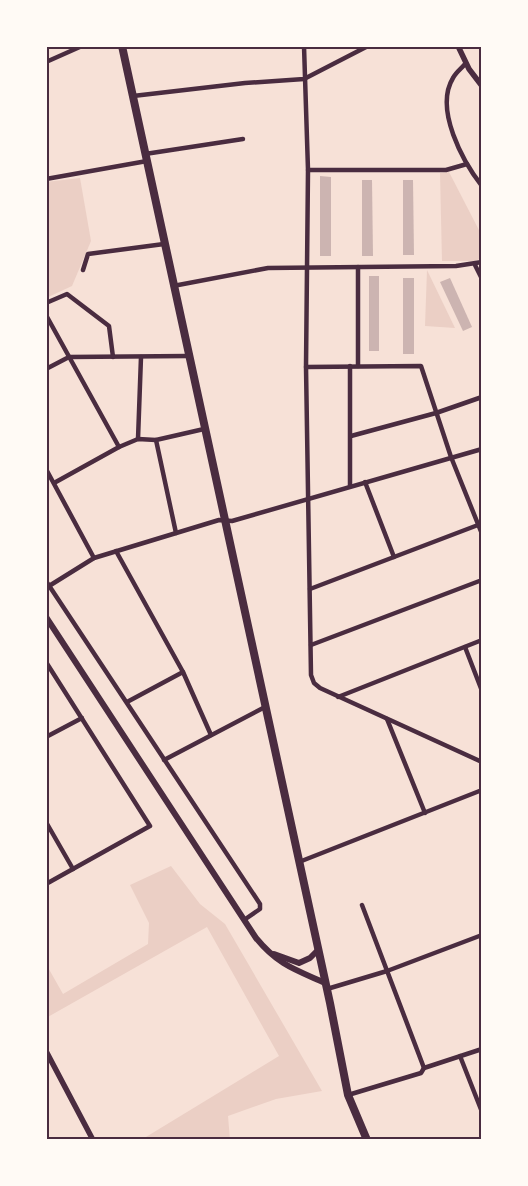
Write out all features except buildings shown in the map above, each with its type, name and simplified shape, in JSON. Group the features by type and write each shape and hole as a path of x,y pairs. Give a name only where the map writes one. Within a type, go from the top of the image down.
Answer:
{"highway":[{"path":"122,46 348,1095 367,1140"}],"main road":[{"path":"46,617 264,948 281,964 326,986"},
{"path":"264,948 295,963 310,958 318,950"}],"street":[{"path":"46,62 82,46"},
{"path":"304,46 308,170 306,367 311,675 314,684 338,697 482,762"},
{"path":"133,96 245,83 304,79 368,46"},
{"path":"458,46 466,63 482,86"},
{"path":"466,63 452,78 448,96 448,113 453,134 467,164 482,186"},
{"path":"46,179 146,157 243,139"},
{"path":"308,170 446,170 467,164"},
{"path":"82,270 88,254 164,244"},
{"path":"173,286 268,268 475,265 482,262"},
{"path":"475,265 482,279"},
{"path":"358,267 358,366"},
{"path":"46,303 67,294 108,326 113,357"},
{"path":"46,315 118,447"},
{"path":"138,439 141,356"},
{"path":"46,369 69,357 188,356"},
{"path":"350,366 350,486"},
{"path":"306,367 421,366 451,457 482,534"},
{"path":"351,436 436,413 482,397"},
{"path":"54,483 118,447 138,439 156,440 204,429"},
{"path":"156,440 176,533"},
{"path":"244,920 260,910 260,904 48,584 94,558 116,551 224,520 232,521 451,457 482,450"},
{"path":"46,469 94,558"},
{"path":"365,482 394,557"},
{"path":"310,589 478,525"},
{"path":"116,551 182,672 211,735"},
{"path":"311,645 482,580"},
{"path":"338,697 482,640"},
{"path":"465,647 482,691"},
{"path":"46,662 150,826 46,884"},
{"path":"127,702 182,672"},
{"path":"164,760 265,707"},
{"path":"46,737 82,718"},
{"path":"386,719 425,813"},
{"path":"299,862 482,790"},
{"path":"46,822 72,869"},
{"path":"362,905 424,1068"},
{"path":"326,986 387,971 482,935"},
{"path":"348,1095 403,1080 421,1073 424,1068 482,1049"},
{"path":"46,1051 94,1140"},
{"path":"460,1056 482,1112"}],"shaded area":[{"path":"449,172 482,236 482,258 475,261 442,261 440,173"},
{"path":"80,178 91,241 72,286 46,298 46,182"},
{"path":"427,270 455,328 425,326"},
{"path":"171,866 200,904 225,924 322,1091 276,1099 228,1116 230,1140 141,1140 279,1056 207,927 46,1018 46,964 63,994 148,944 149,923 130,885"}]}
